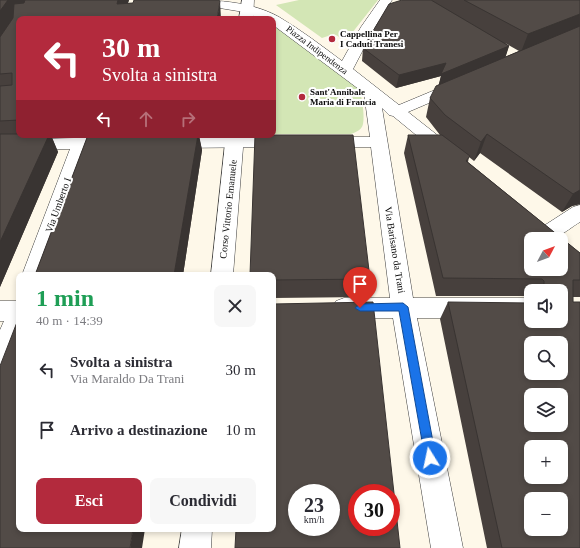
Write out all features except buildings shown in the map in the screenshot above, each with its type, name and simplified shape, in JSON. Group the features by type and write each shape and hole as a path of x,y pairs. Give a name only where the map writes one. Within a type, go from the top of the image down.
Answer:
{"street":[{"name":"Piazza Indipendenza","path":"195,0 247,9 265,16"},
{"path":"345,70 368,26 386,0"},
{"name":"Piazza Indipendenza","path":"276,21 345,70 463,164"},
{"path":"396,112 476,78"},
{"path":"0,145 83,139 143,143 235,139 302,142 378,142 372,93"},
{"name":"Via Umberto I","path":"34,272 83,139"},
{"name":"Corso Vittorio Emanuele","path":"222,272 235,139"},
{"name":"Via Barisano da Trani","path":"378,142 403,307 447,548"},
{"path":"558,232 580,212"},
{"path":"327,308 524,308"},
{"path":"0,311 16,311"},
{"path":"0,362 16,319"},
{"path":"195,548 197,532"}],"green space":[{"path":"299,0 378,0 352,33 343,39 334,34 322,38 276,5"},
{"path":"276,27 359,89 364,117 363,124 357,132 351,134 276,134"}],"place":[{"name":"Cappellina Per I Caduti Tranesi","path":"332,39"},
{"name":"Sant'Annibale Maria di Francia","path":"302,97"}],"route":[{"path":"360,308 403,307 430,458"}]}
